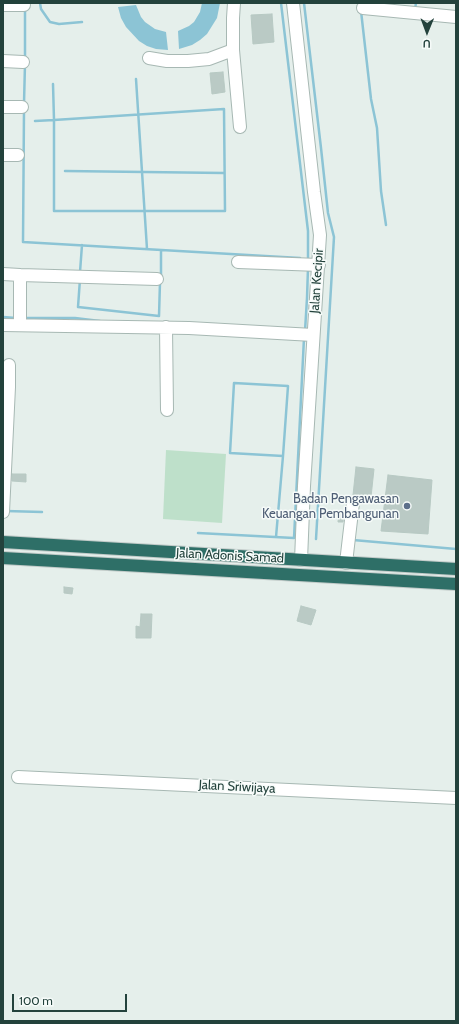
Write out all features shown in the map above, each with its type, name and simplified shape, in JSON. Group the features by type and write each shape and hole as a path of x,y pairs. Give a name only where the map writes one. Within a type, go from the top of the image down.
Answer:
{"highway":[{"path":"3,542 456,569"},
{"path":"122,564 123,550"},
{"name":"Jalan Adonis Samad","path":"3,558 456,584"}],"street":[{"path":"234,3 233,50 240,127"},
{"name":"Jalan Kecipir","path":"293,3 320,235 311,265 305,335 304,486 301,560"},
{"path":"3,5 24,5"},
{"path":"363,8 456,17"},
{"path":"149,58 168,61 209,59 233,50"},
{"path":"3,61 23,62"},
{"path":"3,107 22,107"},
{"path":"3,155 18,155"},
{"path":"238,262 311,265"},
{"path":"3,274 157,279"},
{"path":"20,275 20,319"},
{"path":"3,325 20,319 305,335"},
{"path":"166,327 167,410"},
{"path":"3,512 6,387 9,365"},
{"path":"346,563 353,503"},
{"name":"Jalan Sriwijaya","path":"18,777 456,798"}],"green space":[{"path":"166,450 226,454 222,523 163,519"}],"water":[{"path":"202,3 220,3 217,18 207,34 200,40 192,45 179,49 178,31 194,22 200,12"},
{"path":"136,5 145,22 155,29 166,32 168,50 156,49 147,46 139,41 126,27 121,18 118,7"}],"building":[{"path":"272,14 274,42 253,44 251,15"},
{"path":"223,72 225,92 212,94 210,73"},
{"path":"356,467 374,469 371,497 365,496 365,499 359,499 358,496 353,495"},
{"path":"12,474 26,474 26,482 12,481"},
{"name":"Badan Pengawasan Keuangan Pembangunan","path":"388,475 432,480 428,534 381,531"},
{"path":"339,511 344,511 343,522 338,522"},
{"path":"64,587 73,588 72,594 64,593"},
{"path":"301,606 316,610 311,625 297,621"},
{"path":"141,614 152,614 151,638 136,638 136,626 140,627"}],"waterway":[{"path":"40,3 41,9 50,22 59,24 82,22"},
{"path":"281,3 308,231 308,261"},
{"path":"304,3 328,213 334,237 316,539"},
{"path":"415,9 416,3"},
{"path":"25,8 25,59"},
{"path":"361,11 371,99 377,128 381,191 386,225"},
{"path":"24,103 25,64"},
{"path":"136,79 147,249"},
{"path":"35,121 54,120 224,109 225,211 54,211 54,120 53,84"},
{"path":"24,110 23,242 300,258"},
{"path":"65,171 224,173"},
{"path":"80,272 82,245"},
{"path":"161,250 161,277"},
{"path":"305,331 308,268"},
{"path":"80,279 78,307 159,316 160,282"},
{"path":"3,317 16,318"},
{"path":"23,318 75,318 100,321"},
{"path":"198,533 294,538 304,338"},
{"path":"276,537 283,456 288,386 234,383 230,453 283,456"},
{"path":"6,511 42,512"},
{"path":"353,540 456,549"}],"place":[{"name":"Badan Pengawasan Keuangan Pembangunan","path":"407,506"}]}
